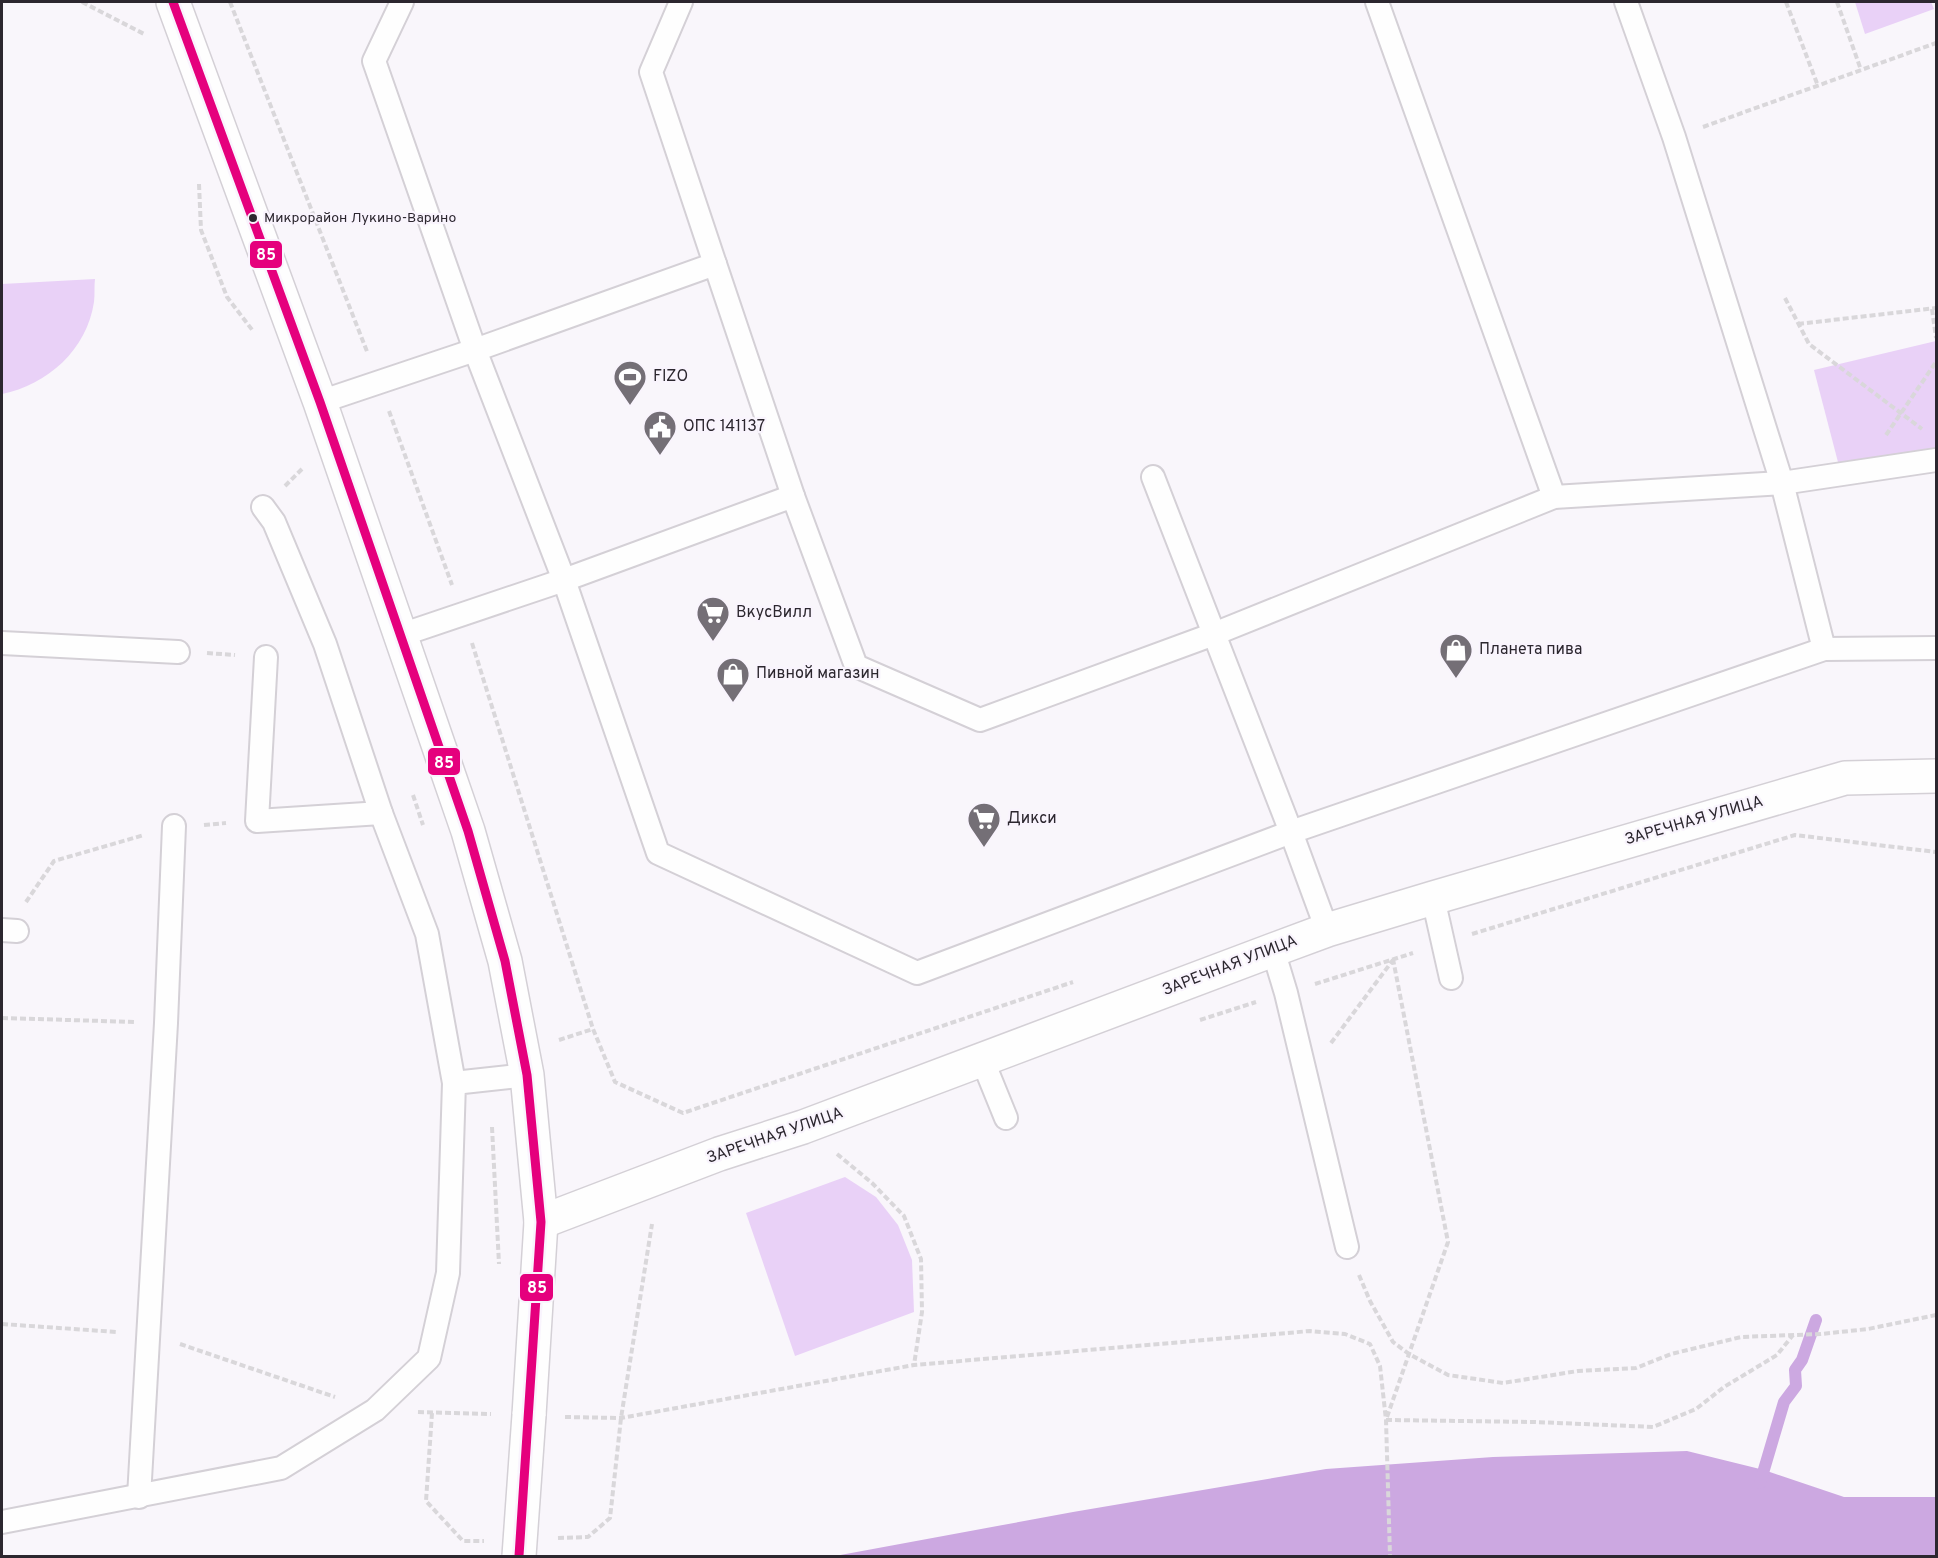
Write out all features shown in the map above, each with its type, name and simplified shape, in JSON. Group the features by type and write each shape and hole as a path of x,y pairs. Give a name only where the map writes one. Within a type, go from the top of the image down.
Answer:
{"street":[{"path":"172,2 320,402 401,635 468,831 505,961 524,1063 542,1222 519,1557"},
{"name":"ЗАРЕЧНАЯ УЛИЦА","path":"542,1222 719,1154 803,1127 1328,930 1433,897 1845,778 1936,776"}],"lane":[{"path":"402,2 374,61 475,350 564,580 658,853 916,973 1290,832 1824,649 1936,648"},
{"path":"681,2 651,72 793,496 856,666 980,720 1214,633 1554,496 1782,483 1936,460"},
{"path":"1377,2 1554,496"},
{"path":"1626,2 1674,137 1782,483 1824,649"},
{"path":"320,402 475,350 715,264"},
{"path":"1153,477 1328,930"},
{"path":"401,635 564,580 793,496"},
{"path":"2,1522 281,1468 375,1410 429,1358 448,1273 454,1083 427,934 381,813 325,644 274,522 263,507"},
{"path":"2,643 178,652"},
{"path":"266,657 257,821 381,813"},
{"path":"139,1497 166,1023 174,826"},
{"path":"1433,897 1451,978"},
{"path":"1274,950 1347,1247"},
{"path":"982,1059 1006,1118"},
{"path":"454,1083 490,1078 524,1063"}],"path":[{"path":"82,2 148,37"},
{"path":"230,2 379,382 462,614 593,1029 615,1082 683,1113"},
{"path":"1786,2 1818,86"},
{"path":"1837,2 1861,70"},
{"path":"1674,137 1936,43"},
{"path":"198,176 201,230 227,297 256,335"},
{"path":"1785,298 1809,344 1928,433"},
{"path":"1798,324 1934,308 1936,338"},
{"path":"1860,472 1936,362"},
{"path":"263,507 308,464"},
{"path":"9,931 54,861 174,826 257,821"},
{"path":"1306,1078 1393,959 1795,835 1936,852"},
{"path":"1386,1420 1448,1242 1393,959"},
{"path":"2,1018 166,1023"},
{"path":"524,1063 593,1029"},
{"path":"490,1078 499,1267"},
{"path":"803,1127 872,1183 904,1216 921,1259 922,1312 914,1365"},
{"path":"1347,1247 1370,1301 1393,1342 1448,1376 1503,1383 1578,1371 1636,1368 1671,1354 1741,1337 1868,1329 1936,1315"},
{"path":"2,1324 149,1334 375,1410"},
{"path":"432,1413 621,1418 914,1365 1310,1331 1345,1334 1370,1344 1380,1366 1386,1420 1390,1557"},
{"path":"1386,1420 1535,1422 1653,1427 1696,1409 1724,1387 1777,1355 1794,1335"}],"shaded area":[{"path":"1855,2 1931,2 1934,9 1865,34"},
{"path":"95,279 94,302 90,319 74,350 49,374 34,383 2,394 2,284"},
{"path":"1936,341 1936,448 1839,466 1814,370"},
{"path":"845,1177 876,1197 898,1225 912,1260 914,1312 795,1356 746,1213"},
{"path":"1687,1451 1764,1470 1844,1497 1936,1497 1936,1556 835,1556 1073,1512 1326,1469 1493,1457"}],"waterway":[{"path":"1760,1483 1784,1402 1796,1386 1795,1370 1802,1360 1816,1320"}],"transit line":[{"name":"85","path":"173,2 320,402 468,831 505,961 527,1075 541,1222 519,1556"}],"place":[{"name":"Микрорайон Лукино-Варино","path":"253,218"},
{"name":"FIZO","path":"630,406"},
{"name":"ОПС 141137","path":"660,456"},
{"name":"ВкусВилл","path":"713,642"},
{"name":"Планета пива","path":"1456,679"},
{"name":"Пивной магазин","path":"733,703"},
{"name":"Дикси","path":"984,848"}]}
